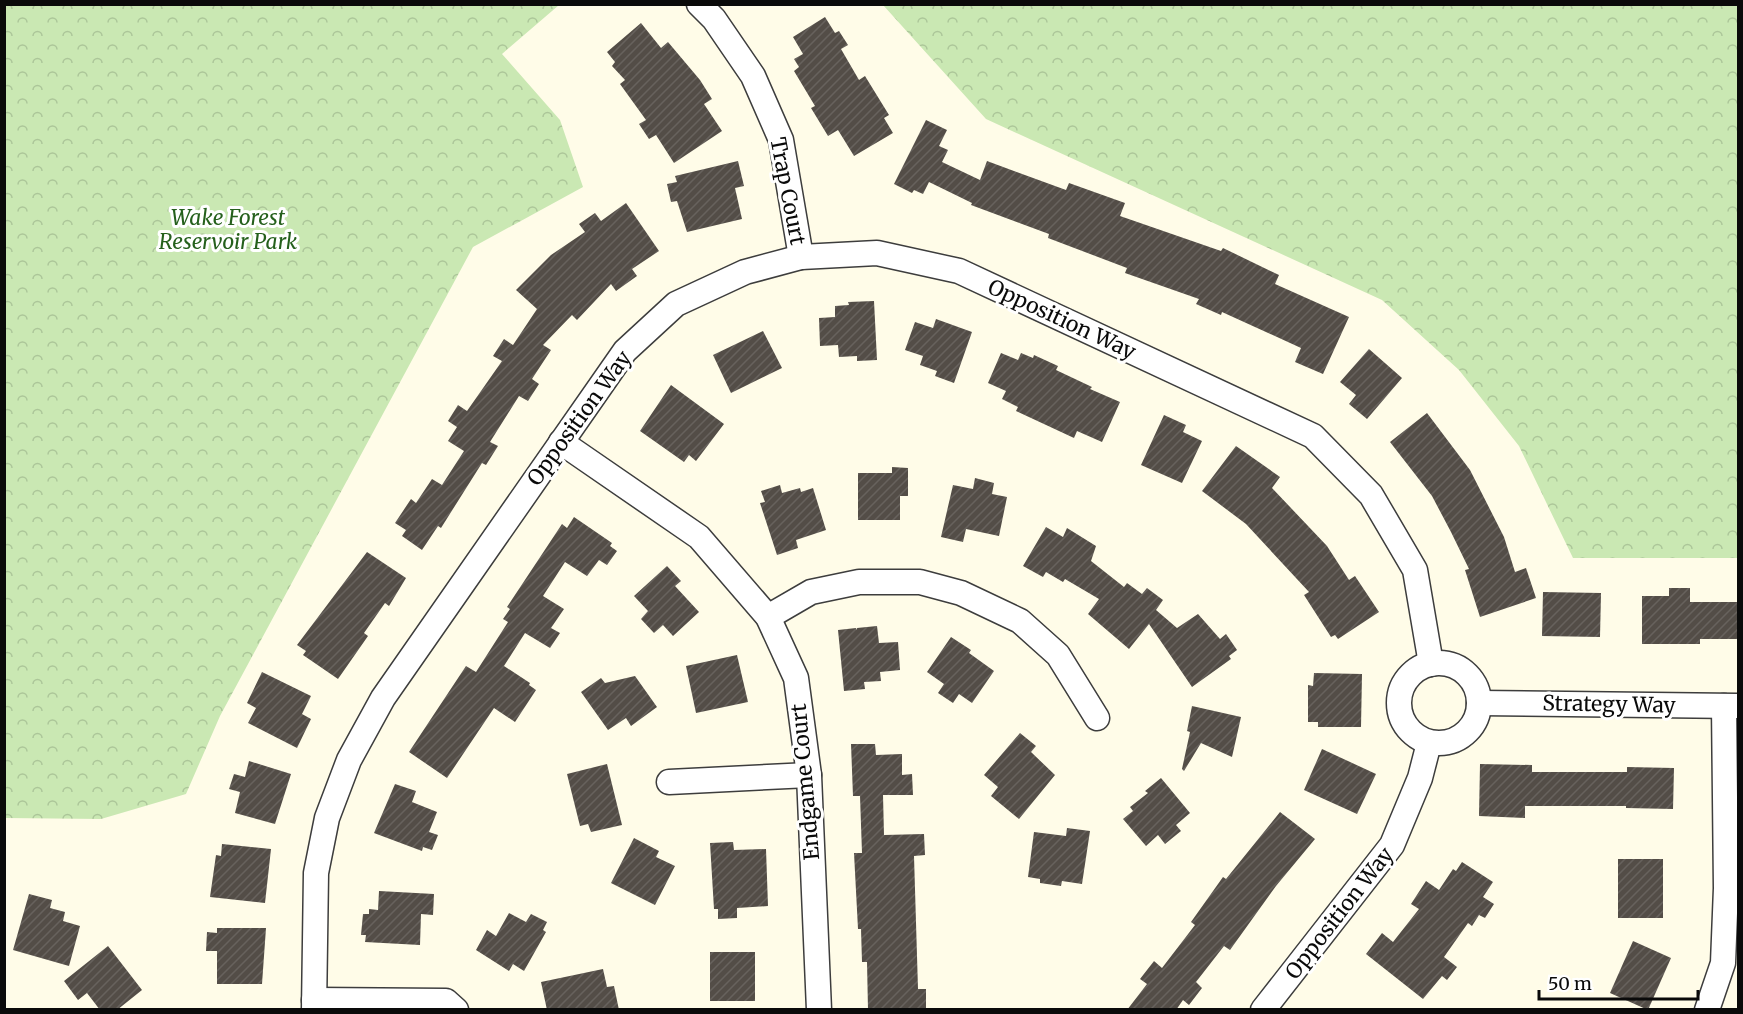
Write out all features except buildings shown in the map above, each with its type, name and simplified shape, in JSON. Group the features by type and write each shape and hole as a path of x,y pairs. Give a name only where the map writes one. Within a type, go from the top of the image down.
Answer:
{"street":[{"name":"Trap Court","path":"699,4 714,19 753,76 781,140 801,257"},
{"name":"Opposition Way","path":"314,1005 316,873 327,818 349,759 383,698 625,351 676,304 745,272 801,257 877,253 959,271 1313,436 1371,495 1415,570 1431,663"},
{"name":"Endgame Court","path":"561,442 699,537 768,617 796,678 809,775 819,1010"},
{"path":"768,617 811,592 859,582 920,582 961,593 1020,621 1058,655 1097,718"},
{"path":"1431,663 1443,663 1465,672 1473,681 1479,703 1471,728 1462,736 1450,742 1429,743 1413,735 1404,725 1398,700 1409,676 1419,668 1431,663"},
{"name":"Strategy Way","path":"1479,703 1731,706"},
{"path":"1707,1010 1723,963 1731,706"},
{"name":"Opposition Way","path":"1263,1010 1392,844 1420,778 1429,743"},
{"path":"669,782 809,775"},
{"path":"314,1005 446,1001 456,1010"}],"green space":[{"name":"Wake Forest Reservoir Park","path":"5,4 559,5 502,54 560,120 583,187 473,247 220,716 186,794 101,819 5,818"},
{"path":"883,5 1738,5 1738,558 1573,558 1519,446 1459,370 1382,300 986,119"}]}
